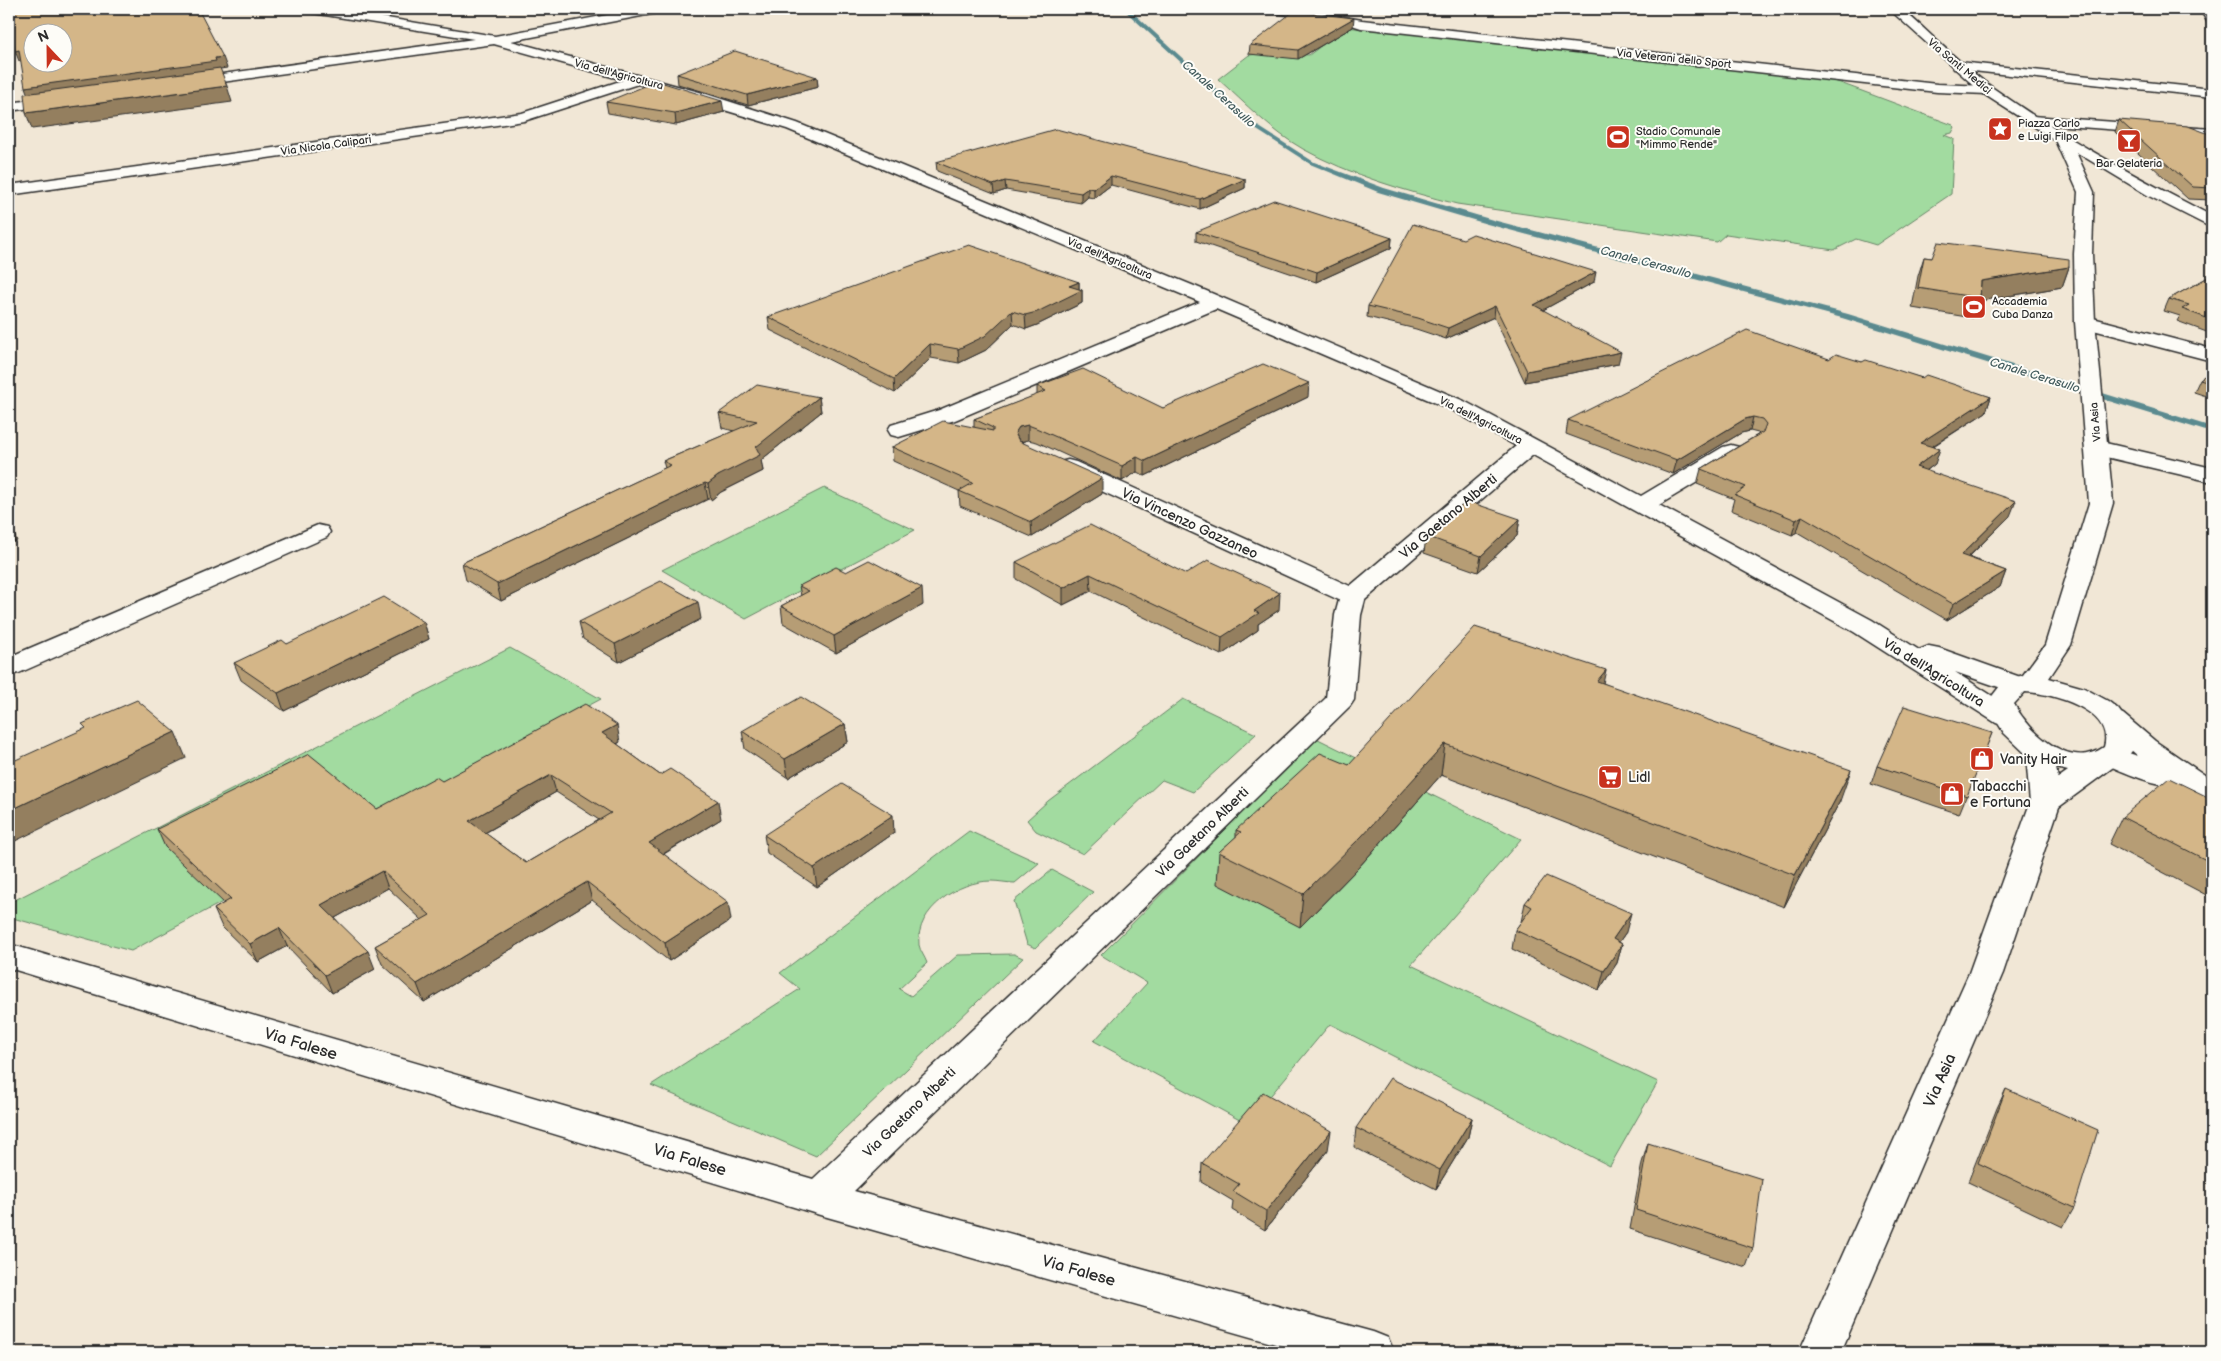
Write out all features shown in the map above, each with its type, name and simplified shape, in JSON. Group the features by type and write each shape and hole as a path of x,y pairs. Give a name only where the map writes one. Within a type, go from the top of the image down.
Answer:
{"street":[{"name":"Via dell'Agricoltura","path":"313,9 494,40 698,96 792,126 1216,302 1457,406 1643,505 1863,626 2006,717 2017,733 2040,750 2060,759 2082,764 2107,759"},
{"path":"176,85 494,40 657,9"},
{"name":"Via Veterani dello Sport","path":"1277,9 1348,20 1361,24 1937,88 1987,90"},
{"name":"Via Santi Medici","path":"1895,9 1987,90 2032,120 2118,171 2212,223"},
{"path":"2206,9 2212,20"},
{"path":"1960,66 2212,93"},
{"name":"Via Nicola Calipari","path":"9,190 524,117 638,79"},
{"path":"9,107 78,98"},
{"path":"2032,120 2212,133"},
{"path":"2061,137 2074,170 2100,189 2156,193"},
{"path":"2074,170 2099,167 2118,171"},
{"path":"2100,189 2099,178 2118,171"},
{"name":"Via Asia","path":"2006,717 2000,704 2005,694 2023,684 2058,645 2101,503 2090,359 2085,322 2083,254 2100,189"},
{"path":"899,430 947,416 1216,302"},
{"path":"2085,322 2212,355"},
{"path":"1643,505 1750,440"},
{"name":"Via Gaetano Alberti","path":"820,1198 1340,700 1348,615 1353,597 1531,445"},
{"path":"2097,448 2212,475"},
{"name":"Via Vincenzo Gazzaneo","path":"1046,457 1353,597"},
{"path":"9,667 318,532"},
{"name":"Via dell'Agricoltura","path":"1863,626 1941,659 2023,684 2059,687 2102,711"},
{"path":"2058,645 2068,675 2102,711 2145,747 2212,793"},
{"path":"2045,802 2069,782 2117,751 2120,736 2102,711"},
{"name":"Via Asia","path":"1820,1352 1986,973 2045,802 2040,750"},
{"path":"2107,759 2134,763 2212,793"},
{"name":"Via Falese","path":"9,956 820,1198 1373,1352"}],"green space":[{"name":"Stadio Comunale \"Mimmo Rende\"","path":"1346,27 1827,78 1953,125 1955,127 1952,133 1944,135 1954,139 1951,194 1876,245 1856,239 1834,250 1726,234 1717,242 1457,204 1418,194 1340,167 1303,149 1269,125 1218,79 1249,55 1278,52 1309,55"},
{"path":"824,488 915,530 746,619 662,570"},
{"path":"510,648 601,699 131,951 9,917 9,903"},
{"path":"1183,699 1256,734 1193,792 1162,780 1083,854 1036,831 1027,820 1048,801"},
{"path":"1316,738 1521,839 1411,965 1658,1082 1610,1166 1330,1024 1247,1124 1094,1041 1147,983 1101,955"},
{"path":"969,831 1039,863 1015,883 991,881 966,886 953,892 932,909 924,920 920,932 920,950 927,963 899,989 911,996 958,955 1014,954 1023,958 816,1156 651,1085 800,989 780,973"},
{"path":"1052,870 1093,892 1035,948 1027,944 1014,901"}],"building":[{"path":"9,9 198,9 223,57 215,58 216,61 25,87 23,72 72,72 72,22 22,22 22,68 19,50 15,51"},
{"path":"1294,11 1354,18 1298,50 1250,45"},
{"path":"735,51 817,77 747,95 677,74"},
{"path":"220,68 227,86 26,113 24,94"},
{"path":"657,81 722,101 675,113 606,102"},
{"path":"2119,120 2188,126 2212,135 2212,188 2193,187"},
{"path":"1056,129 1245,179 1200,199 1111,176 1094,189 1088,188 1081,193 1005,181 993,185 936,162"},
{"path":"1274,200 1392,238 1317,272 1196,232"},
{"path":"1413,224 1463,239 1473,234 1596,272 1534,305 1621,352 1527,371 1495,306 1448,328 1418,318 1368,306"},
{"path":"1938,242 2069,259 2069,267 1981,281 1980,298 1918,288 1924,257 1932,258"},
{"path":"969,245 1079,282 1069,286 1082,290 1037,312 1025,315 1012,311 985,336 958,349 930,344 894,379 768,317"},
{"path":"2212,275 2212,320 2182,309 2189,305 2169,299"},
{"path":"1747,330 1829,359 1836,354 1862,362 1866,360 1922,378 1926,375 1991,397 1920,443 1940,449 1916,467 2016,501 1961,555 2006,571 1953,604 1802,516 1796,520 1735,495 1746,487 1701,469 1763,432 1766,424 1762,419 1753,417 1745,419 1677,460 1568,420"},
{"path":"1263,364 1309,383 1145,461 1137,457 1122,466 1036,428 1028,425 1019,427 1015,433 1019,441 1102,478 1031,522 959,491 973,483 892,447 943,421 993,431 993,428 974,419 1046,391 1037,386 1083,369 1163,408"},
{"path":"2212,371 2212,383 2200,379"},
{"path":"757,385 819,397 756,447 760,455 718,476 708,484 705,483 497,584 462,563 671,465 663,461 757,421 719,413"},
{"path":"1467,501 1520,519 1481,556 1426,536"},
{"path":"1090,525 1186,574 1208,560 1280,593 1254,611 1259,613 1222,637 1090,574 1063,588 1016,562"},
{"path":"869,560 922,588 834,636 781,606 809,591 799,586 836,567 846,572"},
{"path":"661,581 698,602 615,644 579,622"},
{"path":"384,597 424,622 278,693 234,663 282,640 287,644"},
{"path":"1475,627 1606,670 1597,681 1851,770 1795,875 1445,744 1362,836 1303,894 1219,852 1241,832 1236,830 1320,753 1349,765"},
{"path":"801,697 845,724 785,759 742,731"},
{"path":"137,700 175,732 9,811 9,763 86,728 82,724"},
{"path":"585,704 617,725 602,733 660,775 670,769 718,801 649,843 728,902 665,943 587,882 417,984 375,946 430,915 382,871 321,905 368,951 325,975 279,928 250,944 214,909 231,899 157,829 309,754 377,809 436,777 442,781","holes":["551,775 611,813 526,863 469,821"]},
{"path":"1904,706 1992,733 1967,796 1877,766"},
{"path":"2169,778 2212,799 2212,863 2122,817"},
{"path":"842,784 893,815 814,868 764,835"},
{"path":"1546,876 1631,913 1613,939 1622,944 1604,971 1515,930 1532,907 1525,903"},
{"path":"1390,1078 1472,1118 1440,1170 1356,1128"},
{"path":"2006,1089 2098,1130 2074,1208 1978,1163"},
{"path":"1263,1092 1331,1131 1266,1211 1233,1191 1239,1184 1202,1163"},
{"path":"1648,1143 1762,1179 1753,1248 1636,1210"}],"waterway":[{"name":"Canale Cerasullo","path":"1126,9 1251,124 1312,163 1381,190 1490,222 1845,316 2212,430"}],"place":[{"name":"Piazza Carlo e Luigi Filpo","path":"2000,129"},
{"name":"Stadio Comunale \"Mimmo Rende\"","path":"1618,137"},
{"name":"Bar Gelateria","path":"2129,141"},
{"name":"Accademia Cuba Danza","path":"1974,307"},
{"name":"Vanity Hair","path":"1982,759"},
{"name":"Lidl","path":"1610,777"},
{"name":"Tabacchi e Fortuna","path":"1952,794"}]}
